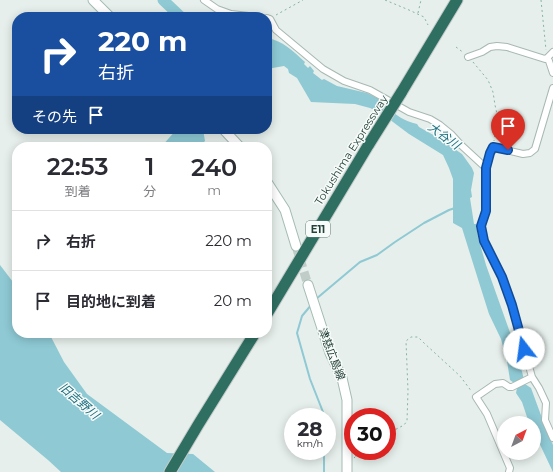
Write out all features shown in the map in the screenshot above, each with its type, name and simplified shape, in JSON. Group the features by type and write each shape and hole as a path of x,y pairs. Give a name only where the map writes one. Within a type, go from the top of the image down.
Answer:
{"highway":[{"name":"Tokushima Expressway","path":"272,306 457,0"},
{"path":"170,472 252,338"}],"main road":[{"path":"93,0 105,12"},
{"path":"228,134 235,142"},
{"path":"272,190 285,210 296,246"},
{"name":"津慈広島線","path":"308,285 330,353 342,378 347,400 347,472"}],"street":[{"path":"204,0 217,9 225,12"},
{"path":"272,24 276,30 323,69 344,81 370,90 409,112 430,119 440,125 486,168"},
{"path":"468,57 482,52 490,47 497,46 507,47 544,59 548,58 553,52"},
{"path":"548,58 553,73"},
{"path":"553,88 535,149 530,153 523,154 493,147 486,168 486,211 481,226 484,241 502,277 512,305 529,378 539,388 546,403 545,420 553,438"},
{"path":"510,472 510,468 487,414 476,398 495,384 503,383 509,387 512,387 529,378"}],"path":[{"path":"272,16 303,0"},
{"path":"385,0 424,17 428,25"},
{"path":"417,14 421,0"},
{"path":"541,0 548,58"},
{"path":"456,47 468,57 488,80 493,92 497,114 493,147"},
{"path":"396,429 404,425 407,421 408,391 406,341 411,336 418,337 460,376 476,398"}],"water":[{"path":"272,39 288,47 297,54 305,62 304,64 308,68 310,66 314,71 313,73 322,80 324,79 337,86 367,93 379,99 387,105 386,107 397,115 417,124 419,127 462,154 472,168 474,173 471,190 472,197 470,198 474,224 476,224 486,265 518,355 525,384 531,388 553,445 553,472 541,447 541,416 527,416 522,402 516,393 517,388 510,380 501,339 489,314 462,228 453,223 453,179 443,155 409,134 381,113 370,108 355,104 311,102 297,78 289,73 288,69 284,66 272,68"},
{"path":"173,134 204,134 205,141 204,142 165,142"},
{"name":"旧吉野川","path":"0,265 12,281 12,338 52,338 64,362 87,394 167,453 193,454 215,472 61,472 0,420"}],"waterway":[{"name":"大谷川","path":"163,0 176,12"},
{"path":"316,299 360,262 377,255 424,223 455,208"},
{"path":"312,304 302,316 297,333 310,379 321,408"},
{"path":"324,460 324,472"}],"tunnel":[{"path":"296,246 308,285"}],"route":[{"path":"508,150 493,147 490,153 486,168 486,211 481,226 484,241 502,277 512,305 524,349"}]}
